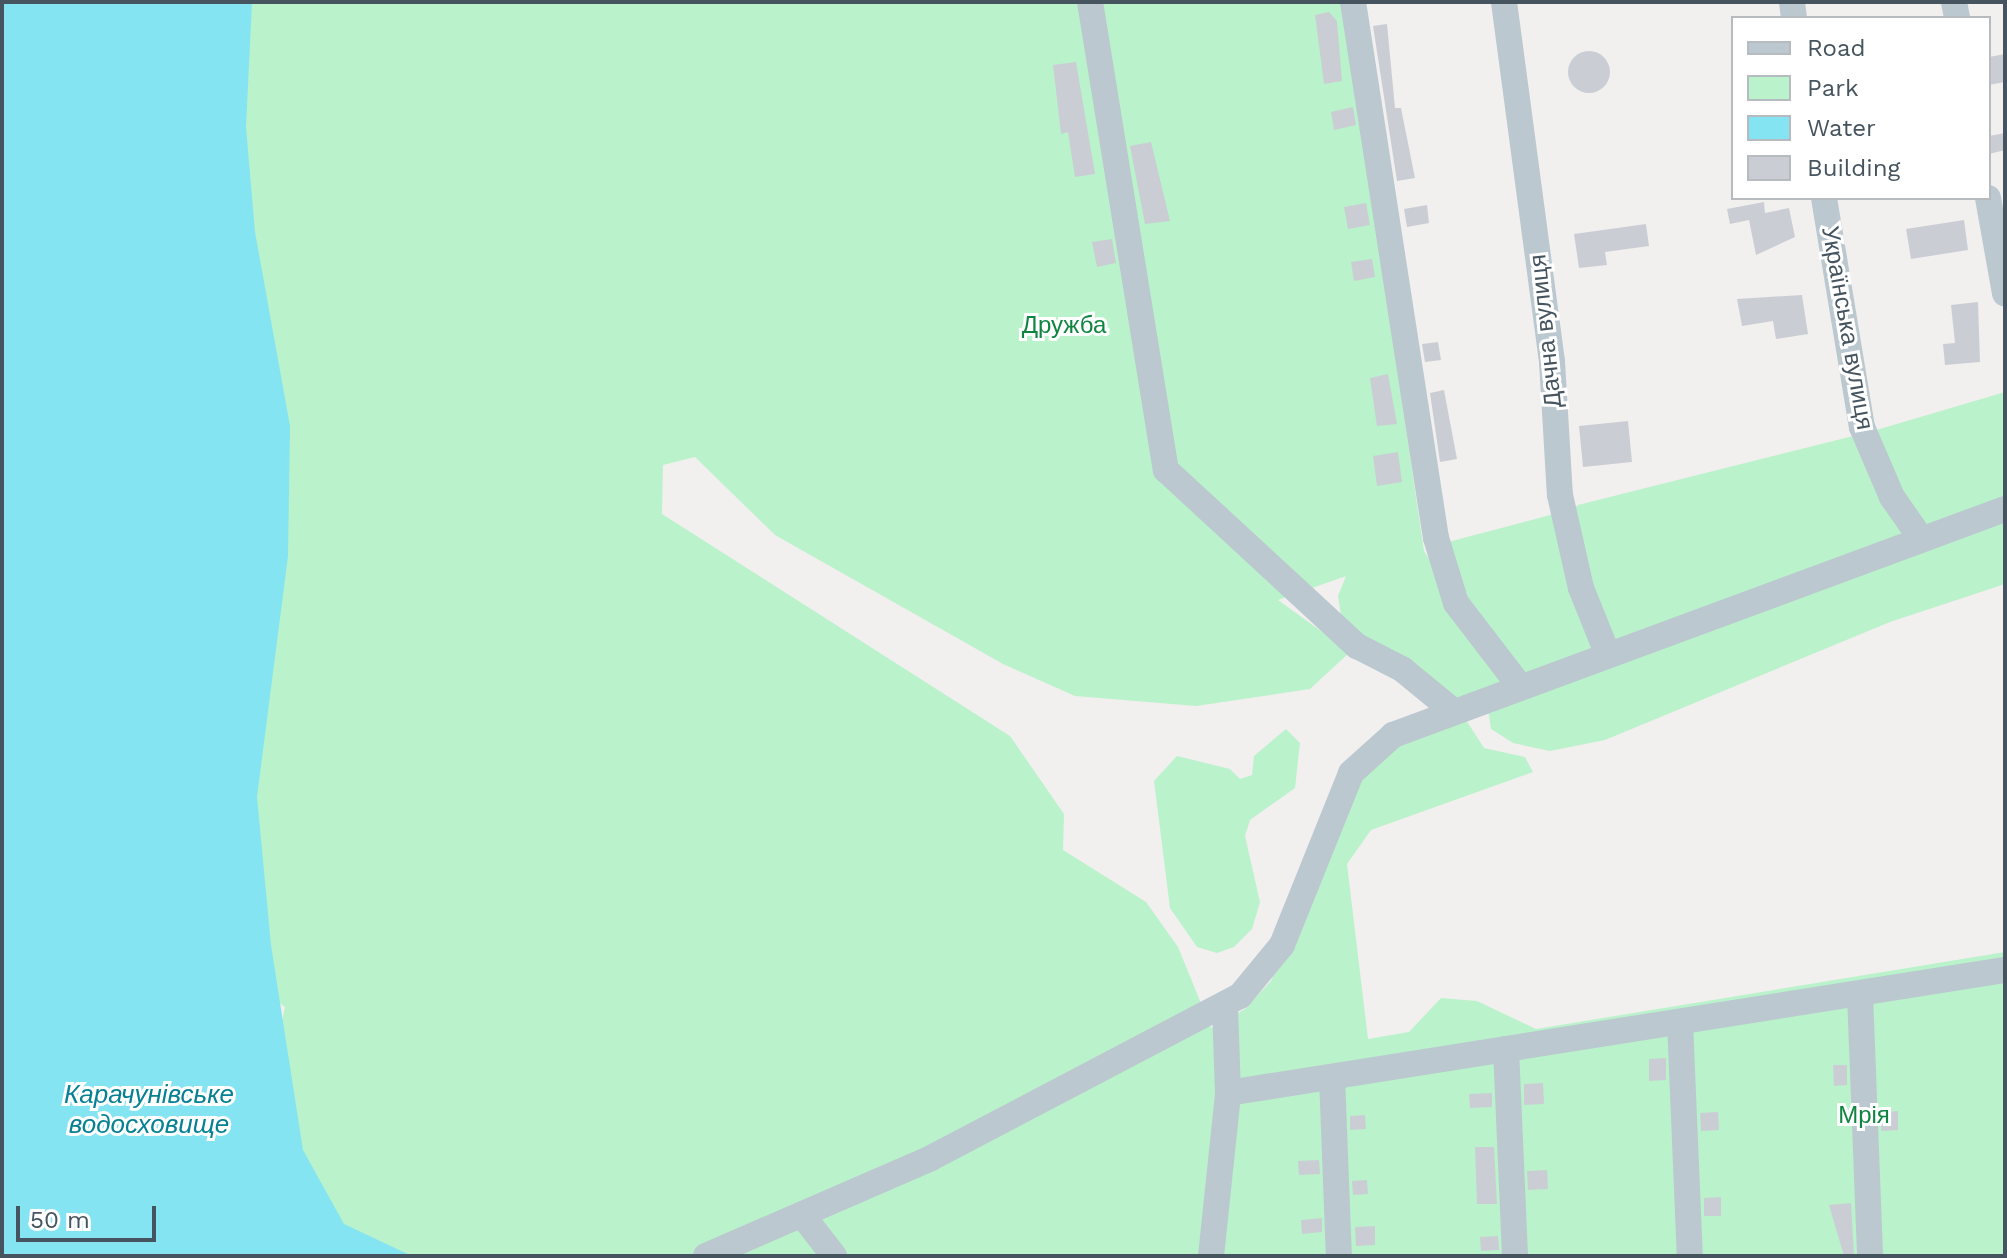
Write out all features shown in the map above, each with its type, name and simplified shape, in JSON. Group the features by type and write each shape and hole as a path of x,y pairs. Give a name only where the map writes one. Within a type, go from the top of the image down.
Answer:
{"street":[{"path":"1090,2 1166,470 1357,646 1402,669 1452,710"},
{"path":"1353,2 1436,538 1456,603 1519,685"},
{"name":"Дачна вулиця","path":"1504,2 1552,362 1560,495 1581,588 1608,655"},
{"name":"Українська вулиця","path":"1824,200 1862,427 1892,497 1922,540"},
{"path":"1988,200 2005,293"},
{"path":"706,1256 803,1216 1225,1006 1263,974 1282,945 1351,773 1393,735 1519,685 2005,509"},
{"path":"1228,1093 2005,970"},
{"path":"1860,994 1870,1256"},
{"path":"1211,1256 1228,1093 1225,1006"},
{"path":"1680,1022 1690,1256"},
{"path":"1506,1049 1515,1256"},
{"path":"1332,1077 1339,1256"},
{"path":"803,1216 834,1256"}],"green space":[{"path":"207,2 1343,2 1424,551 1507,683 1450,701 1343,628 1338,596 1346,576 1278,600 1350,652 1310,689 1196,706 1075,696 1003,664 775,535 695,457 663,465 662,514 1010,736 1064,814 1063,850 1146,902 1178,947 1211,1028 1245,1009 1271,981 1355,778 1397,742 1466,720 1484,748 1525,757 1533,772 1371,830 1347,864 1368,1039 1409,1032 1441,998 1477,1001 1536,1029 2005,952 2005,1256 234,1256 285,1007 178,932"},
{"path":"2005,392 2005,503 1924,531 1873,431"},
{"path":"1853,436 1911,536 1611,645 1586,587 1572,510 1578,505"},
{"path":"1554,514 1593,653 1521,678 1480,631 1448,542"},
{"path":"2005,521 2005,584 1890,622 1605,740 1550,751 1513,743 1491,729 1488,709"},
{"path":"1286,729 1300,743 1295,788 1250,820 1245,836 1260,902 1252,929 1234,947 1217,953 1197,947 1170,908 1154,781 1177,756 1230,769 1240,779 1252,775 1254,756"}],"water":[{"name":"Карачунівське водосховище","path":"2,2 252,2 246,127 255,232 290,426 288,556 257,797 271,945 303,1150 344,1224 412,1256 2,1256"}],"building":[{"path":"1329,12 1337,21 1342,81 1324,84 1315,15"},
{"path":"1387,24 1395,108 1401,108 1415,178 1397,181 1373,26"},
{"path":"1589,51 1604,57 1610,72 1604,87 1589,93 1574,87 1568,72 1574,57"},
{"path":"2005,54 2005,82 1991,85 1991,57"},
{"path":"1076,62 1095,174 1075,177 1068,132 1061,134 1053,65"},
{"path":"1353,107 1356,125 1334,130 1331,112"},
{"path":"2005,133 2005,150 1991,154 1991,136"},
{"path":"1151,142 1170,221 1145,224 1130,146"},
{"path":"1764,202 1765,213 1789,208 1795,237 1756,255 1749,220 1730,224 1727,209"},
{"path":"1366,203 1370,225 1348,229 1344,207"},
{"path":"1427,205 1429,223 1407,227 1404,209"},
{"path":"1964,220 1968,250 1911,259 1906,229"},
{"path":"1646,224 1649,246 1605,252 1607,265 1579,268 1574,234"},
{"path":"1112,239 1116,263 1097,267 1092,242"},
{"path":"1372,259 1375,277 1354,281 1351,262"},
{"path":"1802,295 1808,334 1776,339 1773,321 1742,326 1737,299"},
{"path":"1978,302 1980,362 1945,365 1943,344 1955,343 1951,305"},
{"path":"1438,342 1441,360 1425,362 1422,344"},
{"path":"1388,374 1397,424 1377,426 1370,378"},
{"path":"1444,390 1457,459 1440,462 1430,393"},
{"path":"1628,421 1632,462 1583,467 1579,426"},
{"path":"1398,452 1402,482 1377,486 1373,456"},
{"path":"1666,1058 1666,1080 1649,1081 1649,1059"},
{"path":"1833,1065 1847,1065 1847,1085 1834,1086"},
{"path":"1543,1083 1544,1104 1524,1105 1524,1084"},
{"path":"1492,1093 1492,1107 1470,1108 1469,1094"},
{"path":"1898,1111 1898,1130 1881,1131 1881,1112"},
{"path":"1718,1112 1719,1130 1701,1131 1700,1113"},
{"path":"1365,1115 1366,1129 1350,1130 1350,1116"},
{"path":"1475,1147 1494,1147 1497,1204 1477,1204"},
{"path":"1319,1160 1320,1174 1299,1175 1298,1161"},
{"path":"1547,1170 1548,1189 1528,1190 1527,1171"},
{"path":"1367,1180 1368,1194 1353,1195 1352,1181"},
{"path":"1721,1197 1721,1216 1704,1216 1704,1198"},
{"path":"1851,1203 1854,1256 1844,1256 1829,1205"},
{"path":"1322,1218 1322,1232 1302,1234 1301,1220"},
{"path":"1375,1226 1375,1245 1356,1246 1355,1227"},
{"path":"1498,1236 1499,1250 1481,1251 1480,1237"}],"park label":[{"name":"Дружба","path":"1064,326"},
{"name":"Мрія","path":"1864,1116"}]}
